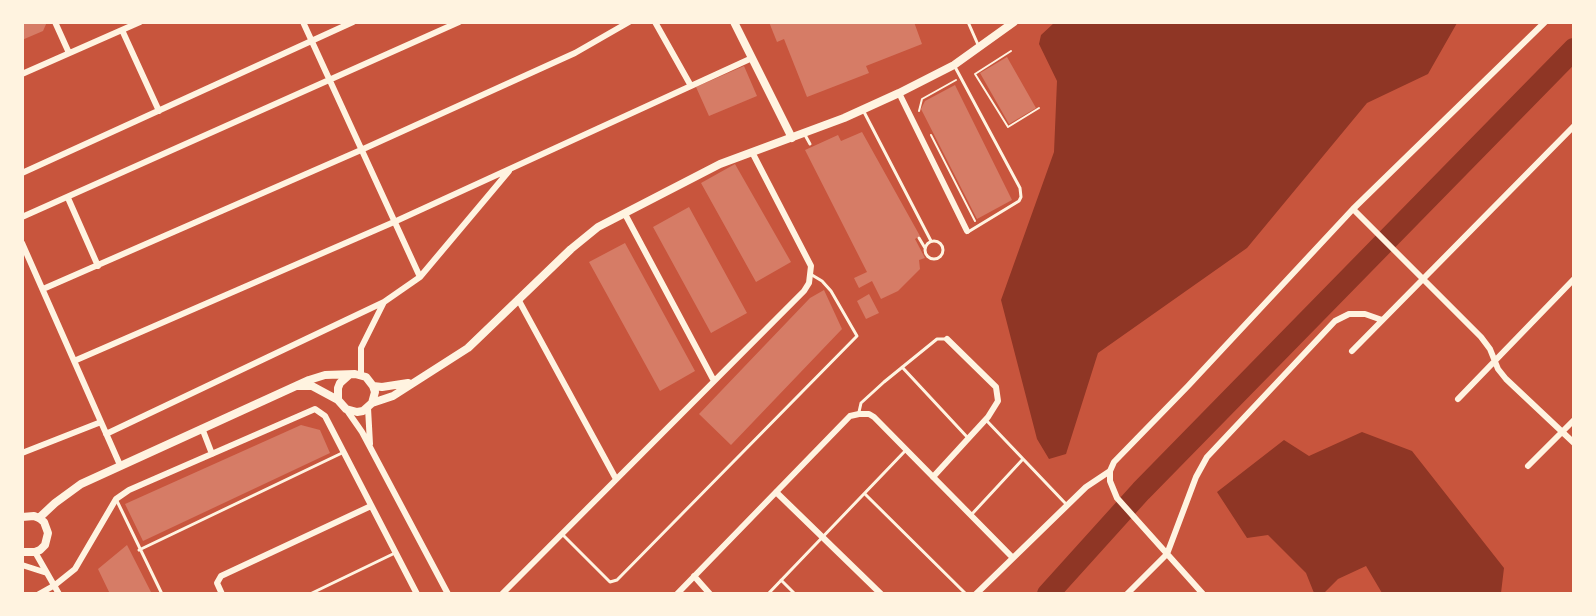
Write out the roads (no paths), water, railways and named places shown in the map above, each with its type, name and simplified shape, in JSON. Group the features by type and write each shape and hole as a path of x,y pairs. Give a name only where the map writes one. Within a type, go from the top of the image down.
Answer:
{"street":[{"path":"56,22 69,54"},
{"path":"303,22 420,277"},
{"path":"22,172 353,22"},
{"path":"22,217 329,82 459,22"},
{"path":"43,289 576,53 629,22"},
{"path":"655,22 691,86"},
{"path":"734,22 792,138"},
{"path":"346,409 357,412 393,396 468,348 571,249 598,227 720,164 805,133 899,93 954,65 1014,22"},
{"path":"1203,594 1117,498 1111,487 1110,471 1114,462 1353,209 1545,22"},
{"path":"22,74 135,23"},
{"path":"122,30 159,111"},
{"path":"74,361 394,222 752,58"},
{"path":"899,93 967,231"},
{"path":"1352,351 1574,126"},
{"path":"502,594 804,291 809,283 812,275 811,266 752,152"},
{"path":"106,434 384,302 420,277 511,168"},
{"path":"68,198 98,266"},
{"path":"1353,209 1481,337 1506,379 1574,443"},
{"path":"625,214 714,381"},
{"path":"22,243 120,465"},
{"path":"1458,399 1574,279"},
{"path":"518,299 616,479"},
{"path":"361,375 361,348 384,302"},
{"path":"1127,594 1167,554 1196,477 1207,457 1335,321 1349,314 1365,314 1382,320"},
{"path":"933,477 985,419 998,401 996,387 947,339"},
{"path":"39,518 81,484 325,375 361,375 366,377 373,386 375,392 370,405 371,448"},
{"path":"338,400 340,383 349,375"},
{"path":"373,386 394,387 412,382"},
{"path":"297,386 312,386 338,400 346,409 371,448 448,594"},
{"path":"39,594 75,569 116,499 129,490 315,409 324,416 344,452 417,594"},
{"path":"679,593 850,416 859,414 869,414 874,417 1013,558"},
{"path":"1528,466 1574,420"},
{"path":"22,453 101,422"},
{"path":"202,428 212,454"},
{"path":"976,594 1086,487 1110,471"},
{"path":"776,492 881,594"},
{"path":"222,594 217,584 217,579 221,576 371,506"},
{"path":"22,517 39,518 47,527 48,540 40,550 22,552"},
{"path":"35,552 59,594"},
{"path":"22,564 48,573"},
{"path":"694,576 710,594"}],"lane":[{"path":"968,22 979,49"},
{"path":"954,65 1020,188 1019,201 978,227 967,231"},
{"path":"863,109 931,242"},
{"path":"805,133 810,144"},
{"path":"919,238 929,259 933,260 943,254 939,242 931,242 925,248"},
{"path":"562,533 610,582 617,580 857,336 831,291 822,281 812,275"},
{"path":"859,414 861,403 902,367 937,339 947,339"},
{"path":"902,367 968,438"},
{"path":"985,419 1068,505"},
{"path":"768,594 906,450"},
{"path":"139,550 344,452"},
{"path":"970,515 1023,459"},
{"path":"865,494 966,594"},
{"path":"116,499 162,594"},
{"path":"310,594 395,553"},
{"path":"781,580 795,594"}],"waterway":[{"path":"1048,594 1141,491 1574,49"}]}
